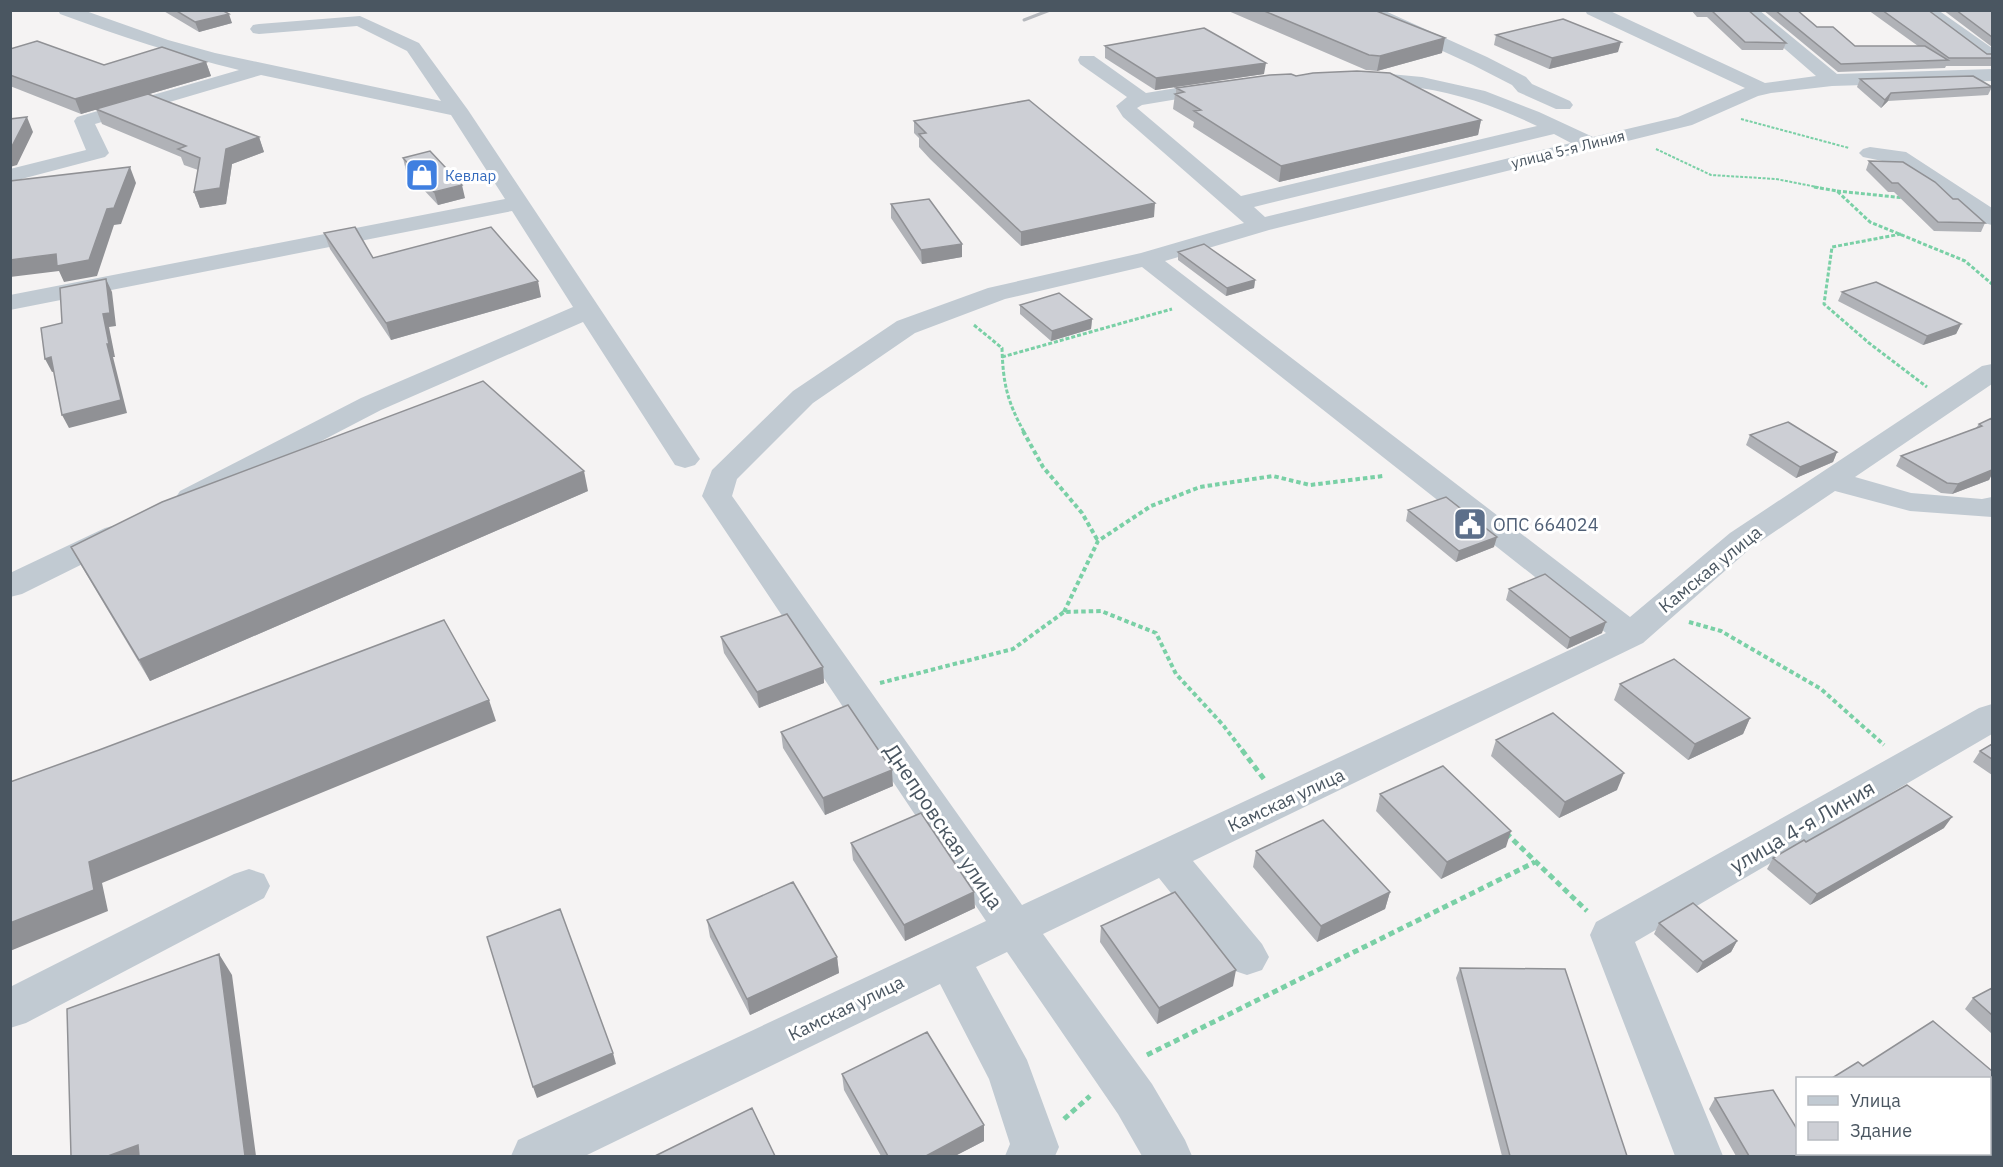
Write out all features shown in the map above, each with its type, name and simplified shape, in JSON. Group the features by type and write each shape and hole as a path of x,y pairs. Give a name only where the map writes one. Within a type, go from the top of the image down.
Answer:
{"street":[{"path":"66,10 111,29 260,70 458,110"},
{"path":"1368,10 1480,61 1520,81 1525,88 1576,112"},
{"path":"1593,10 1763,89"},
{"path":"1748,10 1832,80"},
{"path":"1926,10 1992,56"},
{"path":"259,29 357,16 413,47 458,110 685,459"},
{"path":"1087,60 1142,99"},
{"path":"10,176 98,153 84,121 260,70"},
{"name":"улица 5-я Линия","path":"717,496 723,476 803,397 906,327 997,293 1147,259 1261,225 1684,121 1763,89 1832,80 1992,75"},
{"path":"1338,78 1404,79 1439,84 1488,97 1590,144"},
{"path":"1243,84 1142,99 1131,102 1126,109 1261,225"},
{"path":"1596,121 1626,135"},
{"path":"1238,204 1557,127"},
{"path":"1870,153 1898,157 1992,218"},
{"path":"10,303 518,202"},
{"path":"1147,259 1421,472 1644,624"},
{"path":"169,508 371,404 588,310"},
{"name":"Камская улица","path":"535,1156 1281,802 1644,624 1741,540 1992,372"},
{"path":"1830,480 1910,502 1988,509 1992,506"},
{"name":"Днепровская улица","path":"717,496 1014,928 1135,1099 1168,1156"},
{"path":"10,586 137,525"},
{"name":"улица 4-я Линия","path":"1611,935 1992,717"},
{"path":"1166,857 1248,957"},
{"path":"10,1009 249,886"},
{"path":"1611,935 1699,1156"},
{"path":"949,959 1011,1075 1032,1152"}],"path":[{"path":"1709,112 1870,153"},
{"path":"1626,135 1711,175 1776,179 1837,191 1905,198"},
{"path":"1837,191 1870,222 1965,261 1992,284"},
{"path":"1901,234 1832,247 1824,304 1869,344 1947,402"},
{"path":"1002,357 1201,302"},
{"path":"955,309 1002,348 1003,382 1016,418 1043,466 1082,513 1098,541"},
{"path":"850,690 1013,649 1064,612 1098,541 1151,506 1200,487 1273,476 1310,485 1421,472"},
{"path":"1064,612 1101,611 1156,633 1176,674 1223,725 1281,802"},
{"path":"1644,624 1721,632 1821,689 1908,766"},
{"path":"1502,829 1611,935"},
{"path":"1032,1152 1116,1072 1535,862"}],"building":[{"path":"175,10 222,10 229,14 195,22"},
{"path":"1262,10 1374,10 1445,38 1380,56 1369,55"},
{"path":"1711,10 1748,10 1786,43 1745,42"},
{"path":"1775,10 1797,10 1817,27 1833,27 1855,46 1925,46 1948,60 1841,64"},
{"path":"1882,10 1928,10 1987,54 1992,54 1992,58 1949,58"},
{"path":"1956,10 1992,10 1992,37"},
{"path":"1563,19 1621,42 1552,58 1496,35"},
{"path":"1204,28 1266,63 1156,78 1105,46"},
{"path":"37,41 104,65 162,47 206,62 75,99 10,75 10,49"},
{"path":"1357,71 1390,73 1481,120 1281,166 1194,111 1201,110 1175,94 1184,92 1176,88 1270,75 1291,74 1296,76"},
{"path":"1973,76 1992,87 1891,93 1885,100 1860,79"},
{"path":"148,94 259,137 226,149 220,188 194,192 200,158 178,149 186,146 96,109"},
{"path":"1029,100 1155,203 1021,232 930,146 919,134 926,133 914,121"},
{"path":"27,117 10,150 10,119"},
{"path":"430,151 462,185 434,192 403,158"},
{"path":"1869,161 1903,162 1935,182 1953,199 1958,199 1985,223 1938,222 1898,183 1892,183"},
{"path":"130,167 114,208 107,209 89,260 57,266 56,254 10,260 10,181"},
{"path":"929,199 962,244 921,250 891,204"},
{"path":"355,227 373,258 491,227 538,281 386,323 324,233"},
{"path":"1204,244 1255,280 1227,288 1178,252"},
{"path":"106,279 110,313 103,314 109,344 107,344 121,400 62,415 51,357 45,359 41,328 62,323 60,288"},
{"path":"1876,282 1961,324 1927,336 1842,292"},
{"path":"1059,293 1092,319 1052,331 1020,305"},
{"path":"483,381 584,471 139,660 71,547 162,502"},
{"path":"1992,418 1992,470 1958,484 1947,483 1901,456 1982,426 1979,424"},
{"path":"1788,422 1837,452 1800,467 1750,435"},
{"path":"1446,497 1497,537 1459,551 1408,510"},
{"path":"1545,574 1606,622 1570,638 1509,589"},
{"path":"787,614 823,667 757,692 721,637"},
{"path":"444,620 489,700 89,862 94,890 10,923 10,782"},
{"path":"1674,659 1750,718 1695,744 1620,684"},
{"path":"848,705 892,770 823,798 781,732"},
{"path":"1553,713 1624,773 1565,802 1496,740"},
{"path":"1992,744 1992,759 1980,751"},
{"path":"1443,766 1511,831 1447,862 1380,794"},
{"path":"1907,785 1952,817 1817,894 1773,858 1804,840 1806,842"},
{"path":"921,813 974,892 904,925 851,843"},
{"path":"1323,820 1390,892 1321,926 1256,851"},
{"path":"793,882 837,957 747,999 707,920"},
{"path":"1175,892 1236,970 1159,1008 1101,926"},
{"path":"1693,903 1737,941 1703,962 1659,923"},
{"path":"560,909 613,1053 533,1087 487,937"},
{"path":"219,954 245,1156 139,1156 138,1145 108,1156 71,1156 67,1009"},
{"path":"1460,968 1565,969 1627,1156 1510,1156"},
{"path":"1992,988 1992,1015 1973,998"},
{"path":"1933,1021 1992,1071 1992,1084 1991,1077 1834,1077 1858,1062 1863,1066"},
{"path":"927,1032 984,1125 926,1156 888,1156 842,1074"},
{"path":"1773,1090 1796,1127 1796,1155 1814,1156 1749,1156 1715,1098"},
{"path":"752,1108 775,1156 655,1156"}],"railway":[{"path":"1024,20 1050,10"}],"place":[{"name":"Кевлар","path":"422,175"},
{"name":"ОПС 664024","path":"1470,524"}]}
